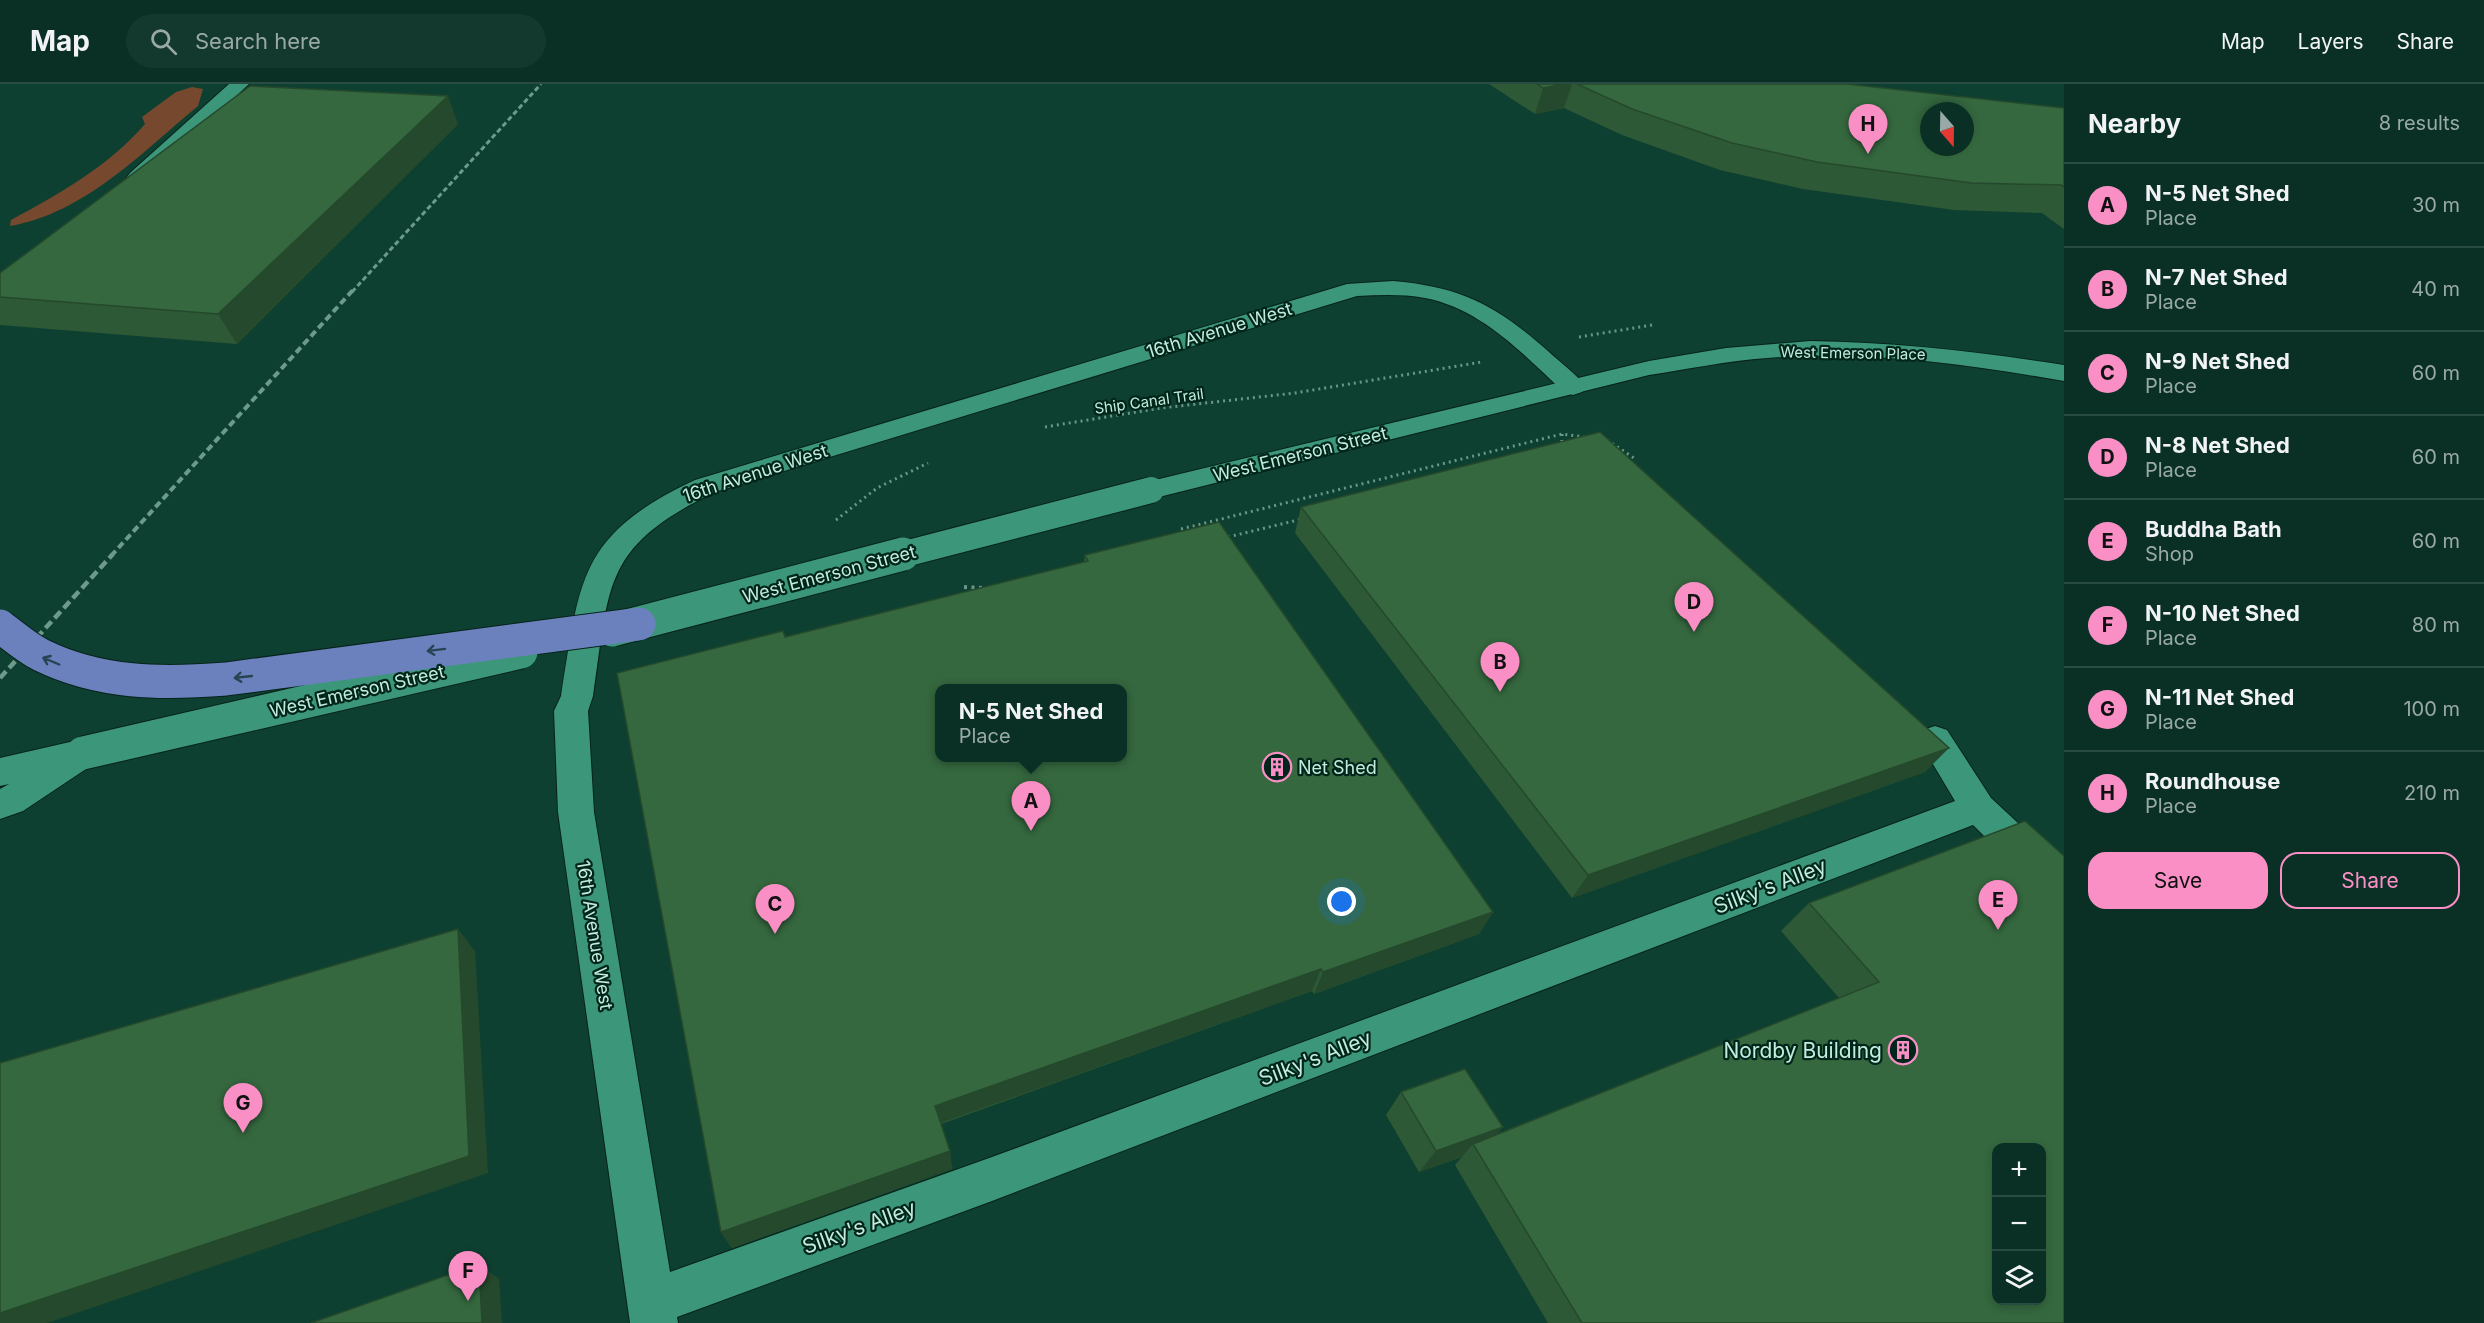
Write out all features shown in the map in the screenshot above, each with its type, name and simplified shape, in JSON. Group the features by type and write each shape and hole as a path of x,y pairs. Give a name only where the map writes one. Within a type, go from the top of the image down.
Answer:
{"main road":[{"path":"212,106 218,84"},
{"path":"120,189 212,106 240,84"},
{"name":"16th Avenue West","path":"652,1313 576,812 571,711 577,696 595,588 605,563 617,547 650,515 705,486 1355,289 1386,286 1414,288 1446,295 1481,308 1509,329 1573,387"},
{"name":"West Emerson Place","path":"1573,387 1649,368 1726,355 1810,349 1900,351 1996,362 2064,374"},
{"name":"West Emerson Street","path":"0,772 317,701 639,624 1151,490 1573,387"},
{"path":"0,626 19,644 45,659 78,672 116,679 205,682 354,660 639,624"},
{"path":"1935,739 1978,808 2064,890"},
{"name":"West Emerson Street","path":"0,804 11,801 83,753"},
{"name":"Silky's Alley","path":"652,1313 1002,1175 1978,808"}],"path":[{"name":"Ship Canal Trail","path":"1036,429 1161,408 1295,393 1486,360"},
{"path":"1559,453 1562,434"},
{"path":"1180,529 1562,434 1607,440 1634,458"},
{"path":"828,525 877,488 932,461"},
{"path":"1224,538 1303,518"}],"shaded area":[{"path":"192,87 203,89 198,106 111,179 63,208 37,219 10,226 11,220 65,189 116,153 145,124 142,117 176,92"}],"building":[{"path":"1537,84 1563,84 1543,88"},
{"path":"1577,84 1847,84 2064,108 2064,187 2061,185 1971,183 1817,162 1732,143 1632,109"},
{"path":"250,86 448,96 218,314 0,297 0,273"},
{"path":"1600,432 1949,748 1588,875 1301,507"},
{"path":"1219,522 1493,912 1323,972 1321,969 935,1106 950,1151 721,1232 617,673 783,631 785,637 1088,561 1085,555"},
{"name":"Nordby Building","path":"2025,821 2064,856 2064,1323 1582,1323 1473,1144 1879,982 1809,903"},
{"path":"458,929 469,1156 0,1313 0,1063"},
{"path":"1465,1069 1503,1127 1436,1151 1401,1092"},
{"path":"479,1264 482,1323 311,1323"}],"railway":[{"path":"352,292 541,84"},
{"path":"111,556 353,290"},
{"path":"0,678 113,554"}],"place":[{"name":"Roundhouse","path":"1868,154"},
{"name":"N-8 Net Shed","path":"1694,632"},
{"name":"N-7 Net Shed","path":"1500,692"},
{"name":"Net Shed","path":"1277,767"},
{"name":"N-5 Net Shed","path":"1031,831"},
{"name":"Buddha Bath","path":"1998,930"},
{"name":"N-9 Net Shed","path":"775,934"},
{"name":"Nordby Building","path":"1903,1050"},
{"name":"N-11 Net Shed","path":"243,1133"},
{"name":"N-10 Net Shed","path":"468,1301"}]}
